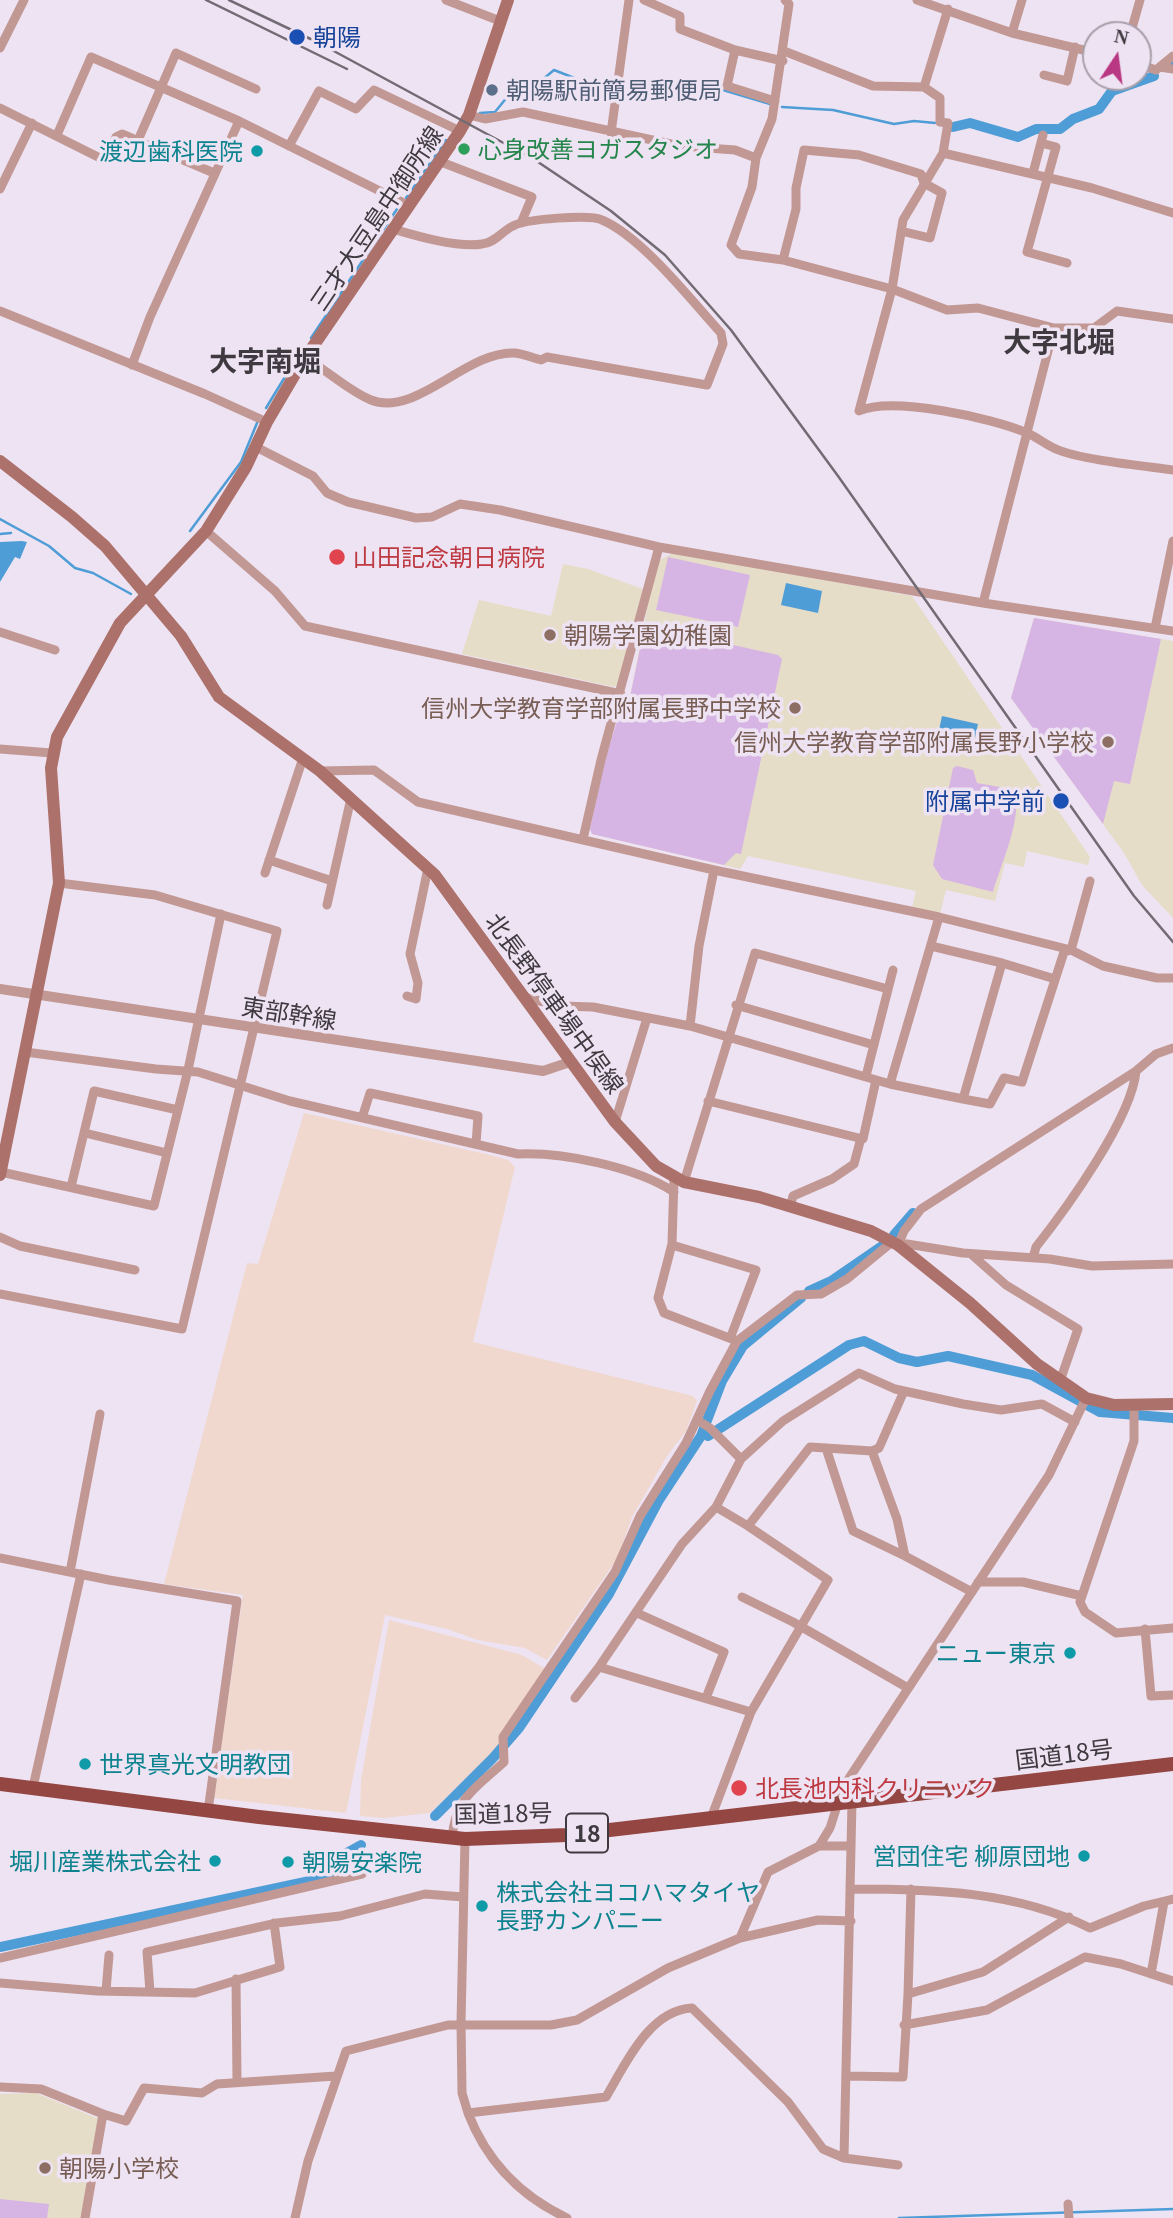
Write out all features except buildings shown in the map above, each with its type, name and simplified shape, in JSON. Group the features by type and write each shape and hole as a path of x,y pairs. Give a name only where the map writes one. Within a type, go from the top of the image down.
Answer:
{"highway":[{"name":"国道18号","path":"0,1784 458,1839 567,1835 1173,1763"}],"main road":[{"name":"三才大豆島中御所線","path":"0,1173 59,883 52,753 70,710 120,622 206,531 301,364 408,205 441,162 469,115 508,0"},
{"name":"北長野停車場中俣線","path":"0,461 105,546 181,636 219,696 320,771 428,868 527,998 615,1122 656,1166 679,1180 790,1207 871,1231 895,1244 970,1303 1084,1403 1114,1405 1134,1412 1173,1404"}],"street":[{"path":"0,48 24,0"},
{"path":"446,0 500,21"},
{"path":"611,133 629,0"},
{"path":"643,0 680,16 680,29 736,50 783,56 873,86 924,87 940,99 940,122 948,123 943,153 924,183 901,231 892,289 859,411 872,405 900,404 944,411 1026,432 1057,450 1173,470"},
{"path":"785,0 789,4 772,119 756,158 751,187 731,245 739,254 783,260 892,289 947,310 978,308 1054,328 1094,328 1117,311 1173,319"},
{"path":"917,0 939,2 948,9 1012,33 1082,49"},
{"path":"1012,33 1022,0"},
{"path":"1134,21 1140,0"},
{"path":"924,87 948,9"},
{"path":"1044,75 1067,81 1075,47"},
{"path":"736,50 727,86 775,101"},
{"path":"139,138 176,53 256,89"},
{"path":"1152,69 1156,70 1173,55"},
{"path":"57,135 91,57 239,121 408,205"},
{"path":"1160,66 1173,69"},
{"path":"289,146 319,91 356,109 374,90 460,131"},
{"path":"0,108 104,160 116,136 122,134 139,138 214,173"},
{"path":"469,115 485,119 523,113 680,146 735,150 756,158"},
{"path":"132,365 150,317 239,121"},
{"path":"0,189 32,122"},
{"path":"1033,173 1042,139 1056,147 1027,252 1067,263"},
{"path":"783,260 796,209 796,188 804,150 859,155 922,174 924,183 942,193 930,238 901,231"},
{"path":"943,153 1033,173 1173,213"},
{"path":"441,162 532,197 521,223"},
{"path":"301,364 312,362 373,401 420,397 460,370 500,355 515,353 541,360 547,357 597,364 707,385 723,344 721,333 628,234 590,216 521,223 491,242 480,245 419,237 393,229"},
{"path":"0,311 267,422"},
{"path":"983,604 1054,328"},
{"path":"256,447 313,476 327,493 348,502 416,519 432,517 460,504 500,510 659,547 983,604 1173,631"},
{"path":"206,531 275,591 305,626 621,694"},
{"path":"1155,628 1173,541"},
{"path":"583,839 601,760 659,547"},
{"path":"0,632 55,650"},
{"path":"0,749 52,753"},
{"path":"265,873 303,758"},
{"path":"320,771 374,770 418,802 715,870 939,917 1071,950 1104,966 1157,978 1173,978"},
{"path":"327,905 351,798"},
{"path":"269,860 332,881"},
{"path":"407,996 416,999 418,983 410,954 428,868"},
{"path":"690,1026 699,946 715,870"},
{"path":"1071,950 1090,881"},
{"path":"0,1294 182,1329 277,930 155,895 59,883"},
{"path":"0,1173 154,1206 188,1070 221,914"},
{"path":"890,1084 939,917"},
{"path":"931,946 1055,979"},
{"path":"527,998 690,1026 890,1084 990,1104 1003,1078 1022,1082 1064,951 1071,950"},
{"path":"734,1339 664,1313 658,1298 672,1245 674,1192 708,1101 755,953 888,989"},
{"path":"963,1099 1002,963"},
{"path":"866,1076 893,970"},
{"name":"東部幹線","path":"0,989 543,1071 570,1062"},
{"path":"736,1006 874,1045"},
{"path":"615,1122 647,1018"},
{"path":"734,1339 797,1295 821,1294 847,1279 895,1244 921,1209 1136,1071 1156,1054 1173,1048"},
{"path":"25,1052 156,1069 188,1070 362,1118 518,1154 547,1153 609,1168 656,1181 674,1192"},
{"path":"1033,1258 1036,1247 1100,1156 1135,1086 1136,1071"},
{"path":"790,1207 793,1196 832,1179 854,1164 876,1080"},
{"path":"71,1187 94,1091 178,1110"},
{"path":"362,1118 370,1093 478,1116 476,1144"},
{"path":"708,1101 861,1138"},
{"path":"85,1133 167,1153"},
{"path":"0,1237 20,1246 135,1270"},
{"path":"895,1244 1092,1266 1173,1264"},
{"path":"567,2218 544,2207 519,2189 497,2166 468,2113 462,2093 463,1897 454,1816 462,1800 503,1762 503,1737 615,1572 640,1516 687,1443 706,1426 755,1270 672,1245"},
{"path":"971,1254 1006,1285 1078,1329 1060,1381"},
{"path":"575,1698 682,1544 716,1507 741,1459 783,1421 853,1375 859,1373 904,1391 1001,1410 1042,1404 1075,1422"},
{"path":"748,1525 810,1447 872,1451 879,1448 904,1391"},
{"path":"819,1846 908,1688 1049,1475 1084,1403"},
{"path":"1134,1412 1134,1441 1080,1602 1085,1612 1116,1633 1173,1628"},
{"path":"70,1572 100,1414"},
{"path":"706,1426 741,1459"},
{"path":"826,1448 853,1531 972,1592"},
{"path":"872,1451 897,1519 905,1556"},
{"path":"711,1818 751,1713 799,1625 828,1580 748,1525 716,1507"},
{"path":"0,1558 237,1601 208,1811"},
{"path":"33,1787 81,1574"},
{"path":"978,1582 1023,1582 1082,1596"},
{"path":"742,1597 799,1625 908,1688"},
{"path":"636,1613 724,1652 706,1698"},
{"path":"1145,1629 1150,1696 1173,1695"},
{"path":"599,1667 751,1713"},
{"path":"841,1803 851,1846 844,2158"},
{"path":"740,1938 768,1872 819,1846 851,1846"},
{"path":"0,1958 362,1874"},
{"path":"851,1889 911,1889 992,1897 1069,1917 1090,1928 1144,1906 1169,1900 1151,1974"},
{"path":"847,2076 903,2077 911,1889"},
{"path":"150,1992 147,1952 274,1923 340,1916 425,1894 463,1897"},
{"path":"908,1994 983,1972 1069,1917"},
{"path":"295,2218 307,2161 346,2051 461,2023 551,2025 577,2020 668,1968 740,1938 818,1920 851,1921"},
{"path":"0,1983 106,1991 195,1993 280,1967 274,1923"},
{"path":"106,1991 109,1955"},
{"path":"904,2025 987,2010 1085,1957 1121,1964 1173,1981"},
{"path":"236,1979 237,2082"},
{"path":"468,2113 606,2097 635,2046 663,2018 683,2008 692,2008 788,2102 823,2149 844,2158 898,2165"},
{"path":"0,2087 41,2089 126,2121 144,2088 202,2093 217,2084 336,2076"},
{"path":"85,2218 103,2114"},
{"path":"1068,2204 1069,2218"}],"shaded area":[{"name":"信州大学教育学部附属長野中学校","path":"675,552 912,596 1090,857 1088,865 1027,851 1024,867 1005,863 995,901 946,890 940,914 912,908 916,891 748,856 740,869 592,834 622,705 629,702 656,562"},
{"path":"668,557 750,575 738,627 656,610"},
{"name":"朝陽学園幼稚園","path":"563,564 588,569 643,589 623,682 614,687 462,654 479,600 551,616"},
{"name":"信州大学教育学部附属長野小学校","path":"1034,618 1173,641 1173,918 1142,885 1124,853 1011,698"},
{"name":"信州大学教育学部附属長野小学校","path":"1034,618 1161,639 1130,784 1114,781 1103,824 1011,698"},
{"path":"657,628 778,655 782,659 741,854 736,853 724,865 592,834 590,829 605,760 622,705 629,702 642,639"},
{"path":"957,766 973,770 977,783 1007,789 1015,798 1014,823 993,892 942,879 933,865 953,768"},
{"path":"304,1113 490,1155 508,1160 515,1167 473,1342 693,1396 697,1401 686,1431 667,1456 632,1517 617,1559 547,1660 525,1648 478,1640 447,1629 385,1615 346,1813 214,1798 243,1595 164,1584 247,1263 258,1264"},
{"path":"389,1620 522,1655 547,1670 496,1749 430,1813 384,1818 360,1816 361,1780"},
{"name":"朝陽小学校","path":"36,2093 99,2119 82,2218 0,2218 0,2094"},
{"path":"0,2199 49,2204 47,2218 0,2218"}],"water":[{"path":"0,542 27,542 20,559 15,557 0,582"},
{"path":"786,583 822,591 818,613 781,605"},
{"path":"942,716 978,724 975,738 939,730"}],"waterway":[{"path":"480,113 495,112 508,96 525,99 530,90 554,70 610,92"},
{"path":"953,127 970,123 1018,137 1036,129 1060,129 1073,119 1099,109 1112,91 1154,76"},
{"path":"623,97 655,99 666,83 723,90 770,104"},
{"path":"782,107 833,110 894,124 914,121 935,123"},
{"path":"406,198 446,140"},
{"path":"311,338 399,206"},
{"path":"266,408 291,367"},
{"path":"190,531 241,462 257,423"},
{"path":"0,519 49,546 75,568 93,573 131,594"},
{"path":"0,534 11,533"},
{"path":"894,1235 913,1213"},
{"path":"809,1291 831,1281 882,1246"},
{"path":"435,1816 519,1728 609,1594 659,1500 701,1436 722,1381 743,1346 801,1298"},
{"path":"708,1436 849,1345 864,1341 899,1358 917,1362 948,1356 1032,1375 1100,1412 1173,1418"},
{"path":"0,1947 338,1875 334,1860 361,1845"},
{"path":"899,2218 1173,2209"}],"railway":[{"path":"206,0 347,69"},
{"path":"229,0 319,43 535,160 611,211 665,255 731,330 838,476 1134,896 1173,942"}],"place":[{"name":"朝陽","path":"297,37"},
{"name":"朝陽駅前簡易郵便局","path":"492,90"},
{"name":"心身改善ヨガスタジオ","path":"464,149"},
{"name":"渡辺歯科医院","path":"257,151"},
{"name":"山田記念朝日病院","path":"337,557"},
{"name":"朝陽学園幼稚園","path":"550,635"},
{"name":"信州大学教育学部附属長野中学校","path":"795,708"},
{"name":"信州大学教育学部附属長野小学校","path":"1108,742"},
{"name":"附属中学前","path":"1061,801"},
{"name":"ニュー東京","path":"1070,1653"},
{"name":"世界真光文明教団","path":"85,1764"},
{"name":"北長池内科クリニック","path":"739,1788"},
{"name":"営団住宅 柳原団地","path":"1084,1856"},
{"name":"堀川産業株式会社","path":"215,1861"},
{"name":"朝陽安楽院","path":"288,1862"},
{"name":"株式会社ヨコハマタイヤ 長野カンパニー","path":"482,1906"},
{"name":"朝陽小学校","path":"45,2168"}],"district":[{"name":"大字北堀","path":"1059,341"},
{"name":"大字南堀","path":"265,360"}]}
